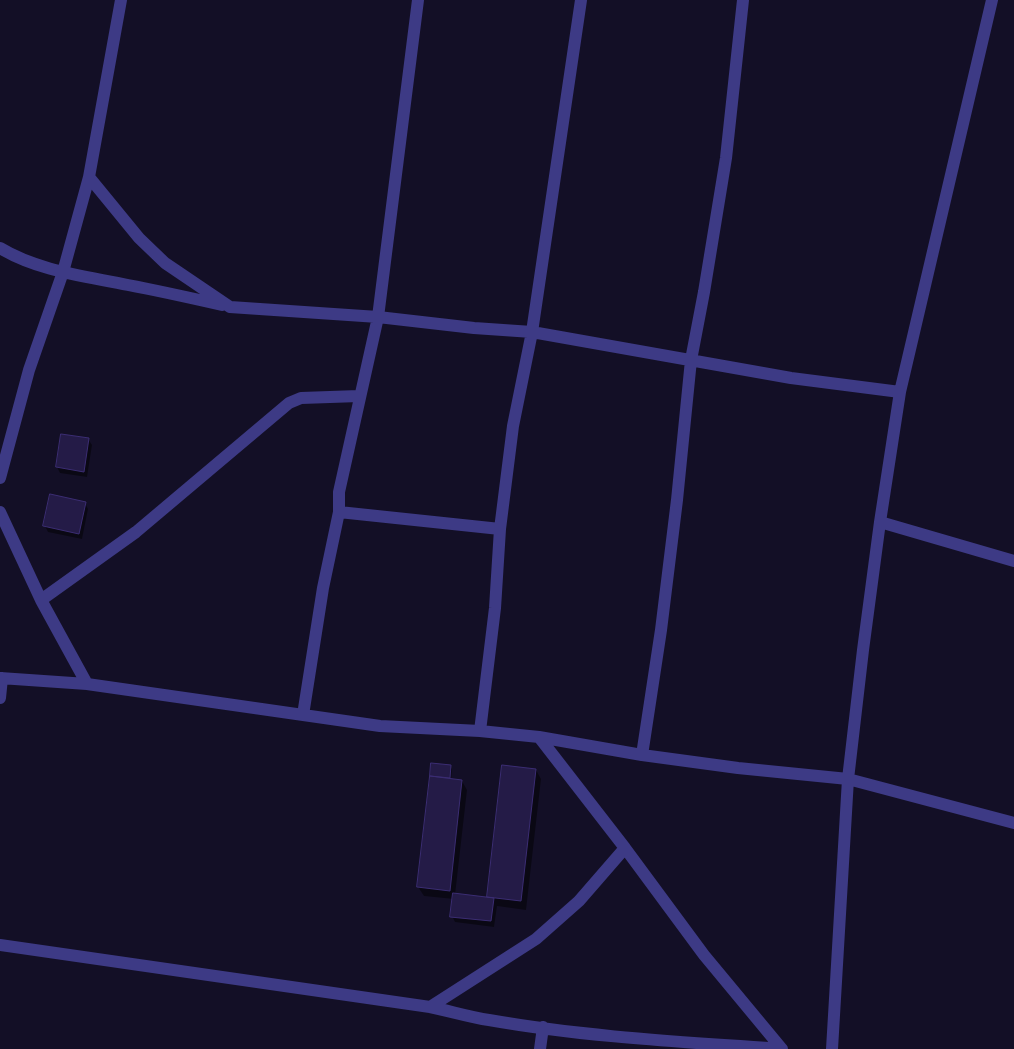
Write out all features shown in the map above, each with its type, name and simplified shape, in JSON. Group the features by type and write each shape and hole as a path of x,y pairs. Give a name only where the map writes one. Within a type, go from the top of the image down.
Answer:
{"street":[{"path":"0,478 29,370 63,272 90,177 121,0"},
{"path":"303,714 323,588 339,512 339,492 378,317 418,0"},
{"path":"480,731 495,608 500,529 513,426 532,332 582,0"},
{"path":"642,755 666,593 691,360 726,158 743,0"},
{"path":"832,1049 848,779 862,650 880,522 900,392 992,0"},
{"path":"90,177 139,238 165,263 230,307"},
{"path":"0,248 16,258 63,272 230,307 378,317 474,328 532,332 791,378 900,392"},
{"path":"41,600 136,532 289,402 301,398 359,396"},
{"path":"0,512 41,600 87,684"},
{"path":"339,512 500,529"},
{"path":"880,522 1014,561"},
{"path":"0,698 1,678 87,684 380,726 539,736 642,755 738,768 848,779 1014,823"},
{"path":"539,736 625,848 704,956 782,1049"},
{"path":"430,1007 536,939 579,901 625,848"},
{"path":"0,945 430,1007 488,1020 543,1028 654,1040 782,1049"},
{"path":"540,1049 543,1028"}],"building":[{"path":"61,434 89,438 84,472 56,467"},
{"path":"50,494 86,502 79,534 43,526"},
{"path":"431,763 451,765 450,778 430,776"},
{"path":"502,765 536,769 521,901 487,897"},
{"path":"430,776 462,780 450,891 417,887"},
{"path":"453,893 494,898 491,921 450,917"}]}
